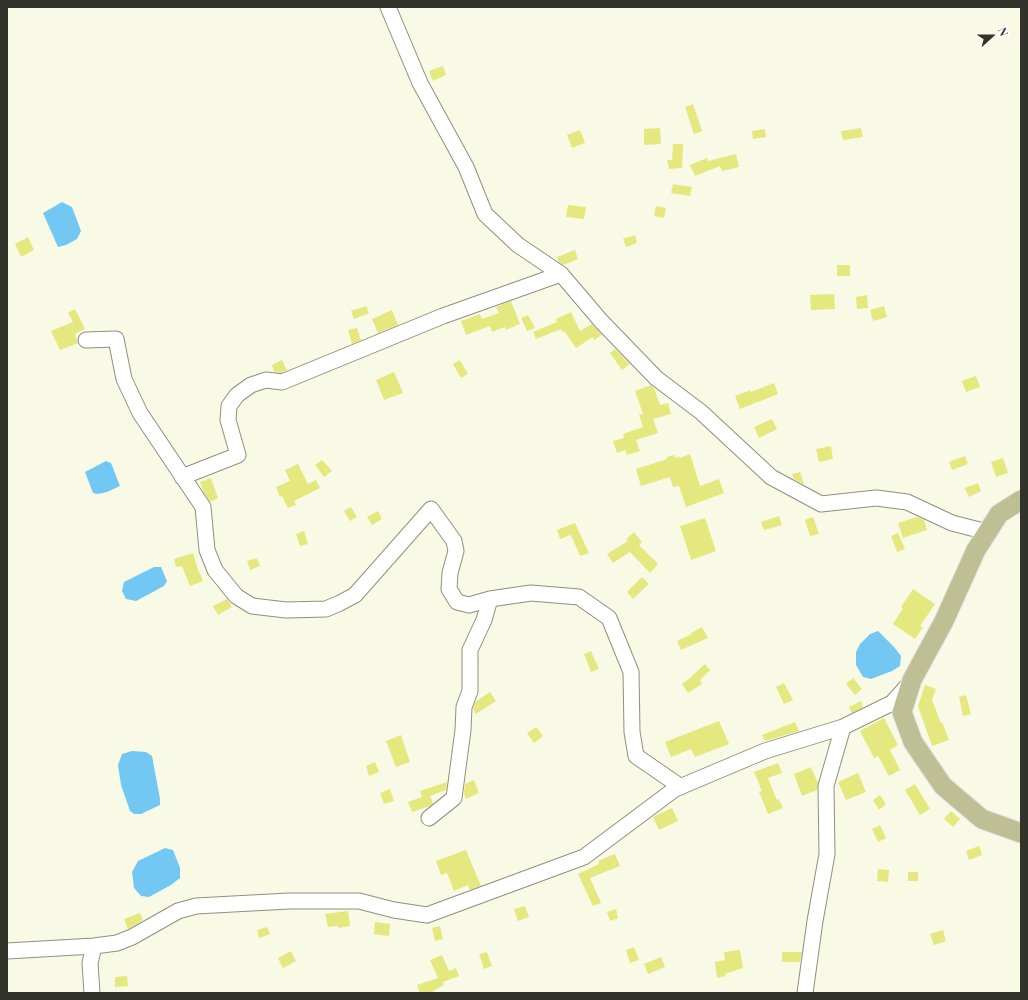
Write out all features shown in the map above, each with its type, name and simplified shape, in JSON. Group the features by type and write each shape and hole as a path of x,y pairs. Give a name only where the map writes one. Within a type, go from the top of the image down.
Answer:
{"main road":[{"path":"1021,500 999,514 976,550 944,621 912,680 902,712 913,742 943,786 982,819 1021,833"}],"street":[{"path":"388,7 420,82 466,167 484,214 518,245 561,274 601,321 656,378 701,412 771,477 821,504 876,498 907,502 952,523 987,532"},
{"path":"182,476 238,455 228,420 229,406 237,395 251,385 266,380 282,382 443,316 561,274"},
{"path":"86,340 116,339 124,380 137,406 203,507 207,550 216,570 236,596 252,606 286,610 326,609 355,595 431,509 454,541 456,551 450,573 449,589 457,602 468,605 490,599 531,593 579,597 609,618 631,672 632,732 636,756 682,787"},
{"path":"429,818 454,798 463,730 464,707 470,691 470,650 484,620 490,599"},
{"path":"7,951 94,946 117,943 132,937 178,911 196,906 289,901 359,901 394,910 427,914 584,857 675,789 765,750 843,727 892,703 912,680"},
{"path":"805,993 814,921 827,854 826,786 843,727"},
{"path":"92,993 90,963 94,946"}],"water":[{"path":"62,202 72,207 81,231 77,239 66,245 58,247 43,213"},
{"path":"106,461 111,463 120,486 107,492 98,494 93,493 85,472"},
{"path":"154,567 161,567 167,581 164,586 136,601 126,599 122,591 124,582"},
{"path":"878,631 901,656 900,666 892,671 871,679 863,677 856,665 856,652 860,644 870,634"},
{"path":"132,751 146,752 152,756 160,799 160,805 141,814 134,814 130,811 121,785 118,765 122,754"},
{"path":"165,848 173,850 180,868 180,878 171,885 149,897 141,896 134,888 132,872 138,861"}],"building":[{"path":"443,66 446,75 433,81 429,71"},
{"path":"693,104 702,131 694,134 685,107"},
{"path":"660,128 661,144 644,145 644,129"},
{"path":"861,128 863,137 843,140 841,131"},
{"path":"765,129 766,137 753,139 752,131"},
{"path":"580,130 585,143 572,148 567,135"},
{"path":"673,144 683,144 682,168 669,169 667,160 672,160"},
{"path":"736,154 739,167 722,171 720,166 695,176 690,165 707,158 708,161"},
{"path":"673,184 692,187 690,196 671,193"},
{"path":"568,205 586,207 584,219 566,217"},
{"path":"656,206 666,208 664,218 654,216"},
{"path":"635,235 637,243 626,247 623,239"},
{"path":"28,237 34,250 21,257 15,244"},
{"path":"575,250 578,259 563,265 558,261 557,257"},
{"path":"837,265 850,265 850,276 837,276"},
{"path":"834,294 835,309 811,310 810,295"},
{"path":"867,295 868,308 857,309 856,297"},
{"path":"511,301 520,324 506,330 505,327 492,332 490,326 466,335 461,321 480,314 482,319 499,313 496,307"},
{"path":"366,306 369,313 354,319 351,311"},
{"path":"884,306 887,317 873,321 870,310"},
{"path":"75,309 85,329 75,334 78,343 60,350 51,331 73,322 68,313"},
{"path":"392,310 398,325 378,333 372,319"},
{"path":"571,312 580,331 592,324 602,335 594,340 593,337 576,348 561,329 536,339 533,332 557,322 556,319"},
{"path":"528,315 535,328 527,331 521,318"},
{"path":"357,328 361,340 352,344 348,330"},
{"path":"615,349 630,364 622,370 610,353"},
{"path":"282,360 287,370 281,373 274,372 272,365"},
{"path":"460,360 468,374 461,378 453,364"},
{"path":"394,372 403,393 384,400 376,380"},
{"path":"976,376 980,387 966,392 962,381"},
{"path":"774,383 778,394 740,409 735,396 751,390 751,392"},
{"path":"651,385 654,388 660,405 668,403 671,414 653,419 658,433 636,440 640,451 627,455 625,450 617,453 613,441 624,438 623,434 643,427 639,415 643,414 635,391"},
{"path":"772,419 777,429 759,438 754,427"},
{"path":"831,446 833,459 819,462 816,449"},
{"path":"690,454 700,486 719,479 724,493 686,507 679,486 673,487 670,477 641,486 636,469 667,459 667,457 674,455 675,458 679,456 680,458"},
{"path":"965,456 968,464 952,470 949,462"},
{"path":"1003,458 1008,473 996,477 991,462"},
{"path":"322,460 332,471 324,477 315,465"},
{"path":"298,464 308,484 316,480 320,488 294,501 296,505 288,508 282,496 280,497 276,487 290,481 285,470"},
{"path":"800,472 804,484 794,479 792,474"},
{"path":"211,478 218,498 210,502 203,491 200,482"},
{"path":"978,483 981,491 969,497 965,488"},
{"path":"351,507 357,517 350,521 344,511"},
{"path":"378,511 382,519 372,525 367,517"},
{"path":"779,516 782,525 764,530 761,522"},
{"path":"813,517 819,534 810,536 805,520"},
{"path":"917,517 924,520 927,530 903,538 898,523"},
{"path":"705,518 716,551 691,560 680,526"},
{"path":"575,523 589,553 580,556 571,535 560,539 557,530"},
{"path":"304,531 308,544 300,546 296,534"},
{"path":"634,532 642,542 639,545 658,564 650,573 630,552 613,563 607,554 628,541 626,539"},
{"path":"898,533 905,549 897,552 891,536"},
{"path":"193,553 203,581 190,586 182,566 176,567 174,559"},
{"path":"257,558 260,566 250,570 247,561"},
{"path":"642,577 649,584 633,599 627,592"},
{"path":"913,589 935,604 920,626 923,627 915,639 893,624 903,608 901,607"},
{"path":"227,599 232,607 218,615 213,606"},
{"path":"702,627 708,638 681,650 677,641 692,634 691,633"},
{"path":"591,651 599,669 591,672 584,654"},
{"path":"705,664 710,670 700,680 702,684 688,693 682,684"},
{"path":"853,678 862,689 855,695 846,684"},
{"path":"784,683 793,700 784,704 776,687"},
{"path":"925,685 936,689 932,700 949,740 932,746 918,706"},
{"path":"490,692 496,701 476,714 473,709 475,702"},
{"path":"966,695 971,714 963,716 959,697"},
{"path":"861,701 863,707 852,713 849,707"},
{"path":"884,718 898,745 890,750 900,770 889,776 878,756 874,758 860,731"},
{"path":"719,721 729,744 695,757 691,749 671,757 665,742"},
{"path":"795,722 799,731 765,741 762,735"},
{"path":"536,727 543,736 534,743 527,733"},
{"path":"401,735 410,762 396,767 386,741"},
{"path":"375,762 379,772 369,776 366,766"},
{"path":"778,763 782,773 768,778 777,800 779,799 783,808 768,814 759,792 762,791 754,772"},
{"path":"811,767 818,783 817,790 802,796 794,774"},
{"path":"858,773 866,792 846,800 838,782"},
{"path":"474,780 479,793 466,799 464,794 465,784"},
{"path":"447,782 446,790 430,796 433,803 430,806 412,812 408,802 422,797 420,791"},
{"path":"915,784 930,809 920,815 905,790"},
{"path":"390,789 394,801 384,804 380,793"},
{"path":"880,795 886,804 879,810 873,800"},
{"path":"672,808 678,821 659,830 653,817"},
{"path":"951,811 960,819 953,827 944,819"},
{"path":"880,825 886,838 878,842 872,829"},
{"path":"979,846 982,855 969,860 966,851"},
{"path":"466,850 481,886 470,890 468,885 454,891 447,873 441,875 436,861"},
{"path":"615,854 620,866 590,878 601,903 593,906 578,874 599,864 598,861"},
{"path":"878,869 889,870 888,882 877,881"},
{"path":"908,872 918,872 918,881 908,881"},
{"path":"525,906 529,917 518,921 514,909"},
{"path":"616,909 618,918 610,921 607,912"},
{"path":"348,911 350,926 338,928 338,926 328,927 325,914"},
{"path":"140,913 143,920 128,929 124,919"},
{"path":"375,922 390,924 389,936 374,934"},
{"path":"440,926 443,939 435,941 432,928"},
{"path":"267,927 270,934 259,938 257,930"},
{"path":"943,930 946,941 934,945 930,934"},
{"path":"634,947 639,960 630,963 626,950"},
{"path":"740,950 743,968 725,974 726,976 717,978 715,962 725,960 724,952"},
{"path":"291,951 296,961 283,968 278,958"},
{"path":"487,952 492,966 484,969 479,954"},
{"path":"782,952 802,952 800,962 782,962"},
{"path":"442,955 449,971 456,968 459,976 443,982 444,985 430,993 420,993 417,985 438,978 430,960"},
{"path":"661,957 665,967 648,974 644,964"},
{"path":"127,976 128,986 115,987 115,977"}]}
